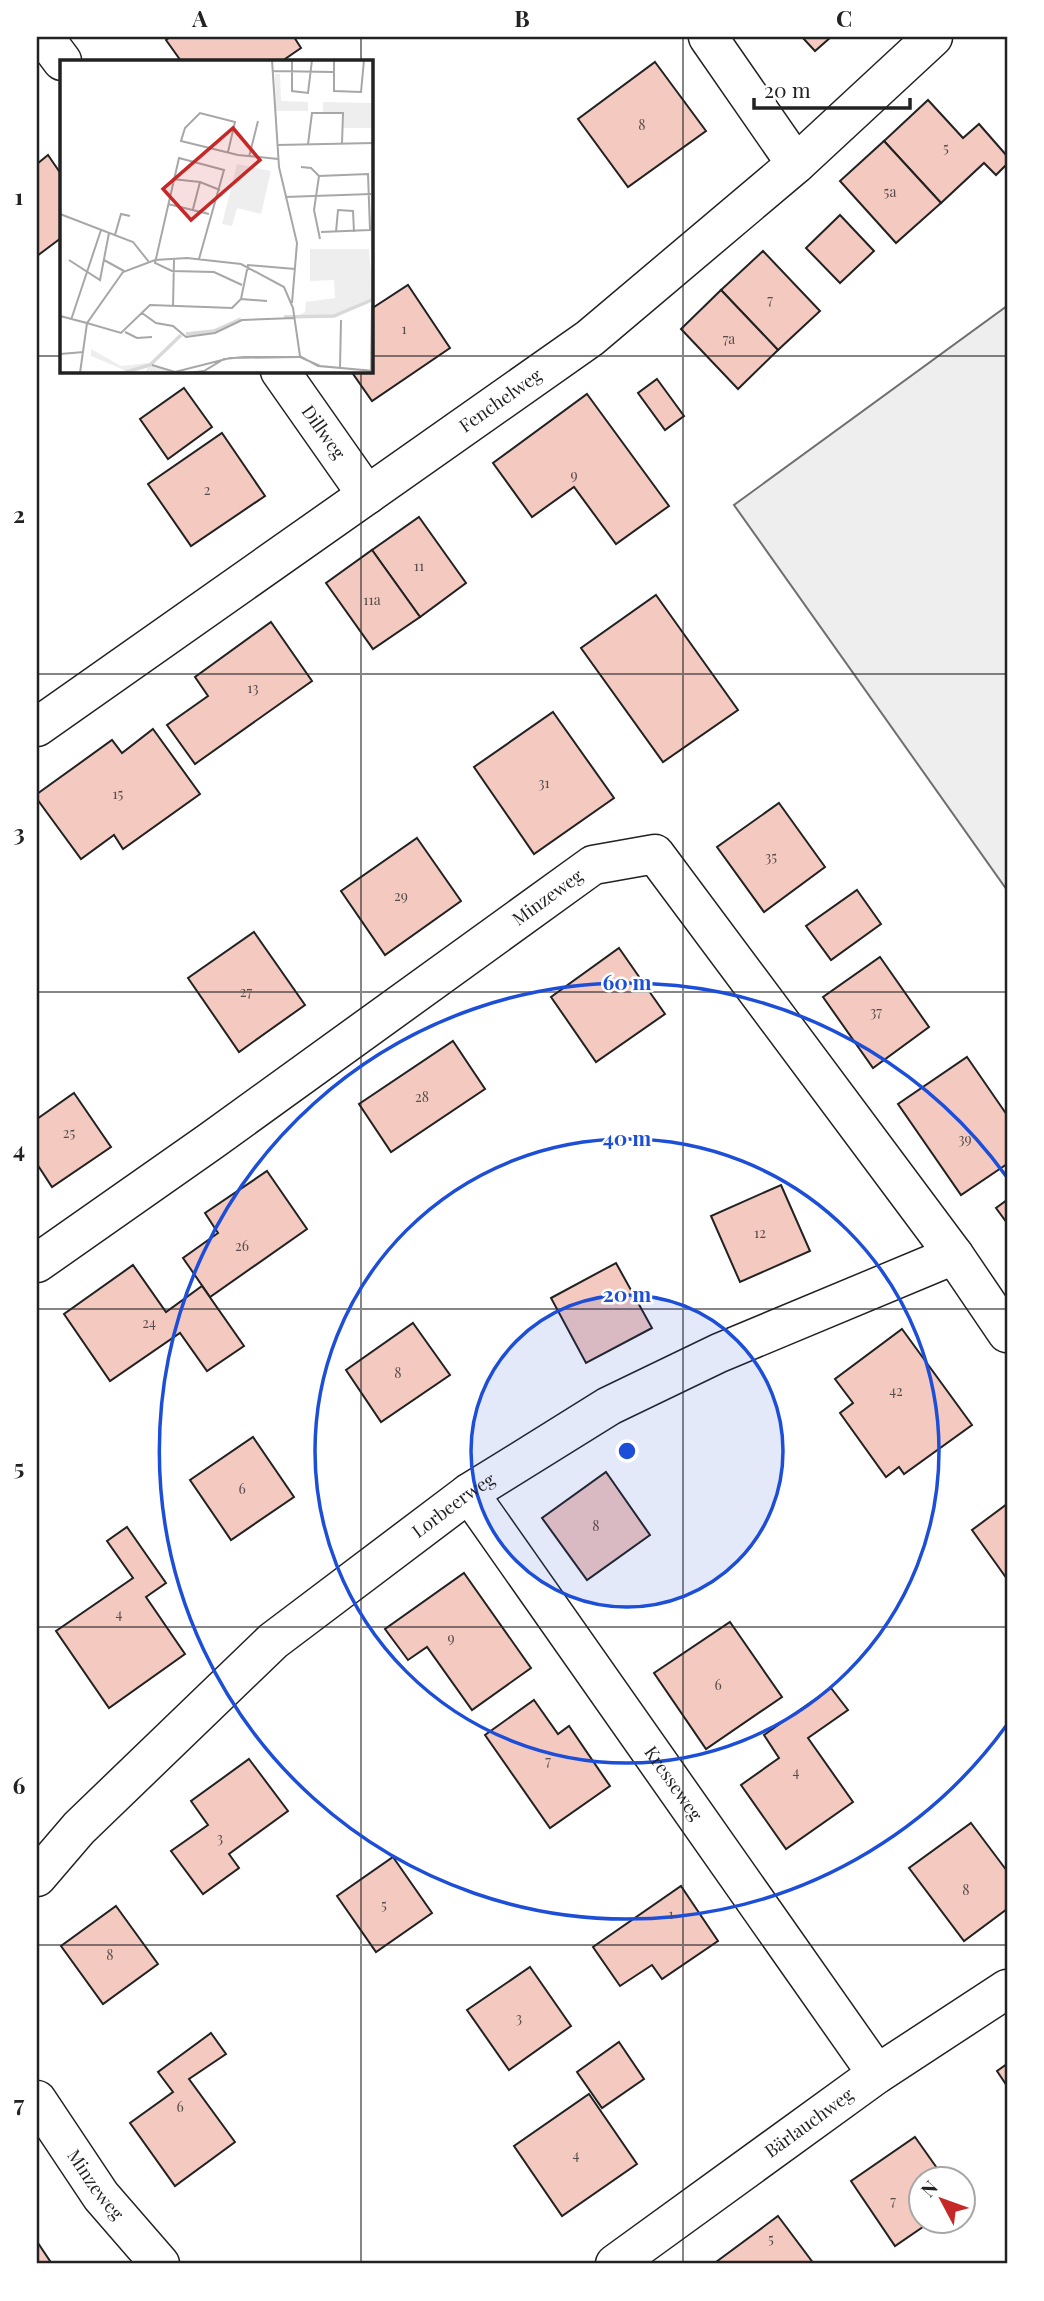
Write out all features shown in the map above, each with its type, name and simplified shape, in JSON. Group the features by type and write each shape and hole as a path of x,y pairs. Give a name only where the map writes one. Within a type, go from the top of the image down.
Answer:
{"street":[{"path":"44,37 61,60"},
{"path":"708,37 796,164"},
{"name":"Fenchelweg","path":"37,727 590,338 796,164 933,37"},
{"name":"Dillweg","path":"281,373 367,495"},
{"name":"Minzeweg","path":"37,1263 593,865 655,854 954,1255 1007,1333"},
{"name":"Lorbeerweg","path":"37,1877 79,1828 274,1641 469,1493 609,1406 719,1353 954,1255"},
{"name":"Kresseweg","path":"469,1493 877,2074"},
{"name":"Bärlauchweg","path":"615,2264 877,2074 1007,1989"},
{"name":"Minzeweg","path":"37,2101 100,2196 160,2264"}],"shaded area":[{"path":"1007,306 1007,890 734,505"}],"building":[{"path":"170,37 294,37 301,48 283,60 180,60 166,40"},
{"path":"802,37 831,37 815,51"},
{"path":"655,62 706,131 628,187 578,119"},
{"path":"928,100 963,138 979,124 1007,156 1007,164 996,175 984,163 941,203 884,141"},
{"path":"884,141 941,203 896,243 840,181"},
{"path":"48,155 60,173 60,239 37,256 37,164"},
{"path":"840,215 874,251 840,283 806,248"},
{"path":"763,251 820,311 778,350 721,290"},
{"path":"408,285 450,348 372,401 352,373 373,373 373,308"},
{"path":"721,290 778,350 738,389 681,329"},
{"path":"657,379 684,416 665,430 638,393"},
{"path":"184,388 212,427 168,459 140,419"},
{"path":"587,394 669,506 616,544 574,487 532,517 493,463"},
{"path":"222,433 265,496 191,546 148,484"},
{"path":"419,517 466,583 420,617 372,550"},
{"path":"372,550 420,617 373,649 326,583"},
{"path":"656,595 738,710 663,762 581,648"},
{"path":"271,622 312,681 195,764 167,725 208,696 195,677"},
{"path":"553,712 614,798 534,854 474,767"},
{"path":"153,729 200,794 123,849 114,835 81,859 37,799 37,794 112,740 122,753"},
{"path":"779,803 825,867 764,912 717,847"},
{"path":"417,838 461,901 385,955 341,891"},
{"path":"857,890 881,924 831,960 806,926"},
{"path":"254,932 305,1005 239,1052 188,978"},
{"path":"619,948 665,1014 596,1062 551,997"},
{"path":"880,957 929,1027 873,1068 823,997"},
{"path":"453,1041 485,1089 391,1152 359,1104"},
{"path":"967,1057 1007,1115 1007,1164 961,1195 898,1104"},
{"path":"74,1093 111,1147 52,1187 37,1164 37,1119"},
{"path":"267,1171 307,1229 210,1297 183,1258 218,1233 205,1213"},
{"path":"781,1185 810,1251 740,1282 711,1216"},
{"path":"1007,1200 1007,1223 996,1208"},
{"path":"616,1263 652,1328 586,1363 551,1298"},
{"path":"133,1265 166,1312 202,1286 244,1346 207,1371 180,1333 110,1381 64,1314"},
{"path":"413,1323 450,1375 381,1422 346,1370"},
{"path":"902,1329 972,1425 904,1474 899,1467 886,1477 840,1413 853,1403 835,1379"},
{"path":"253,1437 294,1497 231,1540 190,1480"},
{"path":"606,1472 650,1535 587,1580 542,1518"},
{"path":"1007,1504 1007,1579 972,1530"},
{"path":"127,1527 166,1583 146,1597 185,1654 109,1708 56,1631 133,1578 107,1541"},
{"path":"464,1573 531,1668 472,1710 427,1647 408,1660 385,1629"},
{"path":"730,1622 782,1697 706,1749 654,1673"},
{"path":"831,1688 848,1710 808,1738 853,1802 786,1849 741,1785 779,1758 764,1735"},
{"path":"534,1700 558,1734 569,1726 610,1786 550,1828 485,1735"},
{"path":"249,1759 288,1811 229,1854 239,1868 203,1894 171,1851 208,1825 191,1801"},
{"path":"971,1823 1007,1871 1007,1909 964,1941 909,1868"},
{"path":"393,1857 432,1913 376,1952 337,1896"},
{"path":"681,1886 718,1941 662,1979 652,1965 620,1986 593,1947"},
{"path":"116,1906 158,1964 103,2004 61,1946"},
{"path":"530,1967 571,2026 509,2070 467,2010"},
{"path":"211,2033 226,2054 189,2079 235,2142 175,2186 130,2123 173,2092 158,2072"},
{"path":"619,2042 644,2079 602,2108 577,2072"},
{"path":"1007,2064 1007,2086 997,2071"},
{"path":"589,2094 637,2164 562,2216 514,2146"},
{"path":"915,2137 934,2164 908,2164 908,2234 913,2234 895,2246 851,2181"},
{"path":"778,2216 814,2264 717,2264 716,2262"},
{"path":"38,2243 52,2264 37,2264"}]}
